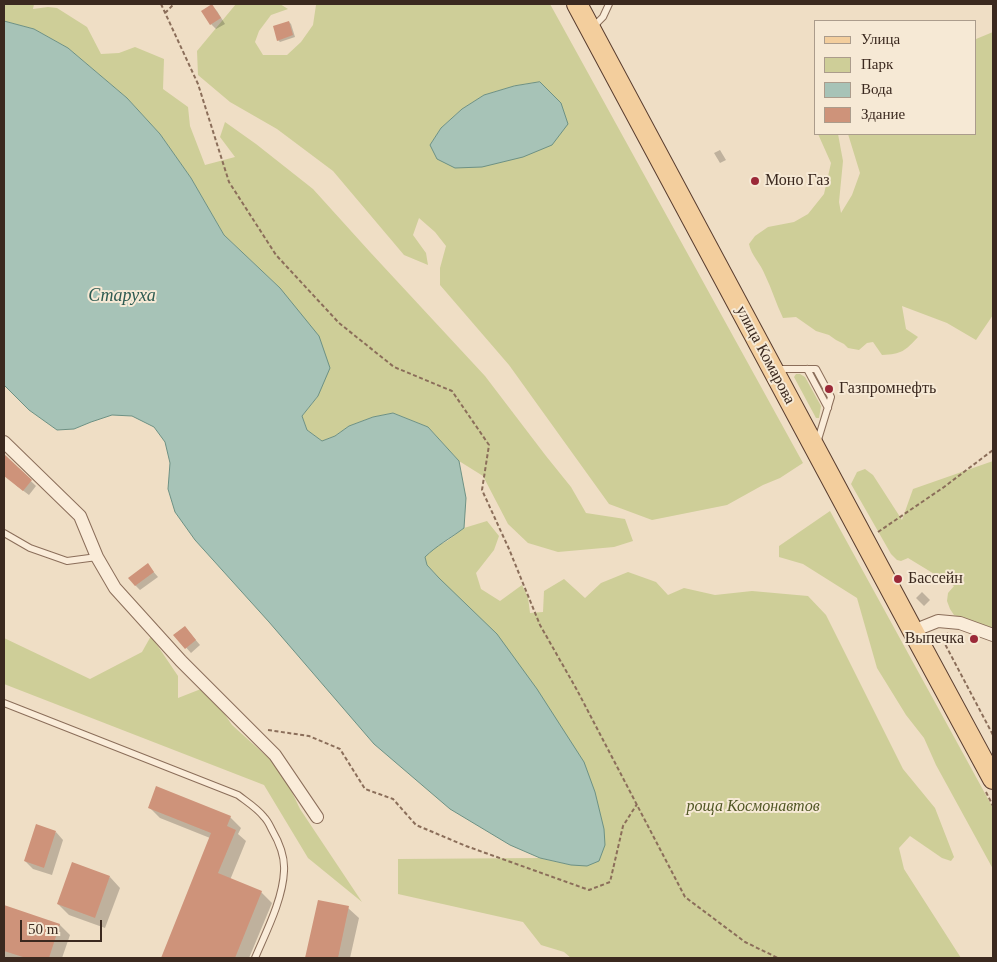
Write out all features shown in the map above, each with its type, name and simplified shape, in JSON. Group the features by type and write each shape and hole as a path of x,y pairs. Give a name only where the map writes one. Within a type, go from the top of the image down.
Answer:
{"main road":[{"name":"улица Комарова","path":"577,4 993,779"}],"street":[{"path":"4,442 80,516 97,557 115,588 181,661 276,755 317,817"},
{"path":"913,631 938,621 960,623 993,635"}],"lane":[{"path":"591,29 603,17 609,4"},
{"path":"772,369 816,369 831,397 816,449"},
{"path":"4,533 30,548 67,561 97,557"},
{"path":"4,703 238,795 266,818 277,838 284,870 282,887 274,914 255,958"}],"path":[{"path":"161,4 198,84 229,182 276,255 339,323 394,366 452,391 489,444 482,490 509,549 540,625 577,690 684,897 745,942 778,958"},
{"path":"165,13 174,4"},
{"path":"878,532 944,487 993,450"},
{"path":"945,644 993,734"},
{"path":"249,728 309,736 340,749 365,789 393,799 416,825 466,846 589,890 610,882 623,826 637,804"}],"green space":[{"path":"4,4 34,4 33,9 57,8 87,27 101,54 119,53 135,47 164,59 163,89 188,107 190,126 205,165 235,157 220,137 225,122 313,189 485,376 571,487 586,513 625,519 633,541 614,547 558,552 528,543 508,524 483,476 459,461 428,427 393,413 373,417 349,426 335,436 322,441 307,430 302,416 318,396 280,288 224,235 191,178 160,134 127,98 68,48 34,29 4,21"},
{"path":"236,4 280,4 288,9 271,15 259,31 255,42 263,55 287,55 301,42 313,25 315,4 550,4 803,463 780,478 727,505 652,520 609,504 509,365 440,285 440,268 446,246 435,232 419,218 413,235 426,253 428,265 404,255 333,171 277,129 230,102 198,75 197,51","holes":["540,82 430,145 441,128 462,109 484,95 514,86"]},
{"path":"993,32 993,315 976,340 947,323 902,306 906,329 918,337 903,351 882,355 873,342 867,343 859,350 848,348 829,335 816,331 796,317 783,318 749,244 755,236 768,227 794,222 808,214 824,194 831,163 818,135 838,135 843,161 839,202 841,213 852,195 860,173 848,135 977,135 977,39"},
{"path":"796,374 805,377 821,406 819,418 816,418 794,377"},
{"path":"993,461 993,628 954,615 947,601 948,593 954,586 908,558 901,561 891,554 851,484 857,472 865,469 873,475 902,520 913,489"},
{"path":"830,511 993,808 993,869 936,765 924,738 906,715 877,668 857,598 803,564 779,557 779,546"},
{"name":"роща Космонавтов","path":"487,521 499,536 494,550 476,573 481,589 500,601 522,585 528,597 530,613 543,612 544,591 564,579 585,598 601,583 628,572 656,582 668,595 684,588 715,595 752,591 808,596 826,615 903,769 935,808 954,857 951,861 942,858 910,836 899,848 904,869 961,958 571,958 564,952 541,945 523,922 398,894 398,859 539,858 571,865 439,578 427,565 425,557 434,548 464,528"},
{"path":"151,636 178,676 178,698 206,687 232,725 285,773 300,809 362,902 308,858 264,785 4,684 4,638 90,679 142,652"}],"water":[{"name":"Старуха","path":"4,21 34,29 68,48 127,98 160,134 191,178 224,235 280,288 319,336 330,368 318,396 302,416 307,430 322,441 335,436 349,426 373,417 393,413 428,427 459,461 466,498 464,528 425,557 427,565 497,634 537,689 584,762 595,792 604,829 605,845 599,861 587,866 571,865 540,858 510,845 450,809 374,744 269,622 195,540 175,512 168,489 170,463 165,442 154,427 132,416 112,415 74,429 57,430 29,410 4,385"},
{"path":"540,82 561,103 568,124 552,145 523,157 482,167 455,168 437,159 430,145 441,128 462,109 484,95 514,86"}],"building":[{"path":"212,4 221,18 210,25 201,11"},
{"path":"289,21 293,35 277,41 273,26"},
{"path":"4,454 32,480 23,491 4,476"},
{"path":"148,563 154,572 135,586 128,578"},
{"path":"185,626 196,640 185,649 173,635"},
{"path":"156,786 231,816 227,826 236,830 218,873 262,891 235,958 161,958 211,833 148,808"},
{"path":"36,824 56,831 44,868 24,861"},
{"path":"72,862 110,876 95,918 57,904"},
{"path":"318,900 349,906 338,958 305,958"},
{"path":"4,905 60,924 49,958 26,958 4,951"}],"place":[{"name":"Моно Газ","path":"755,181"},
{"name":"Газпромнефть","path":"829,389"},
{"name":"Бассейн","path":"898,579"},
{"name":"Выпечка","path":"974,639"}]}
